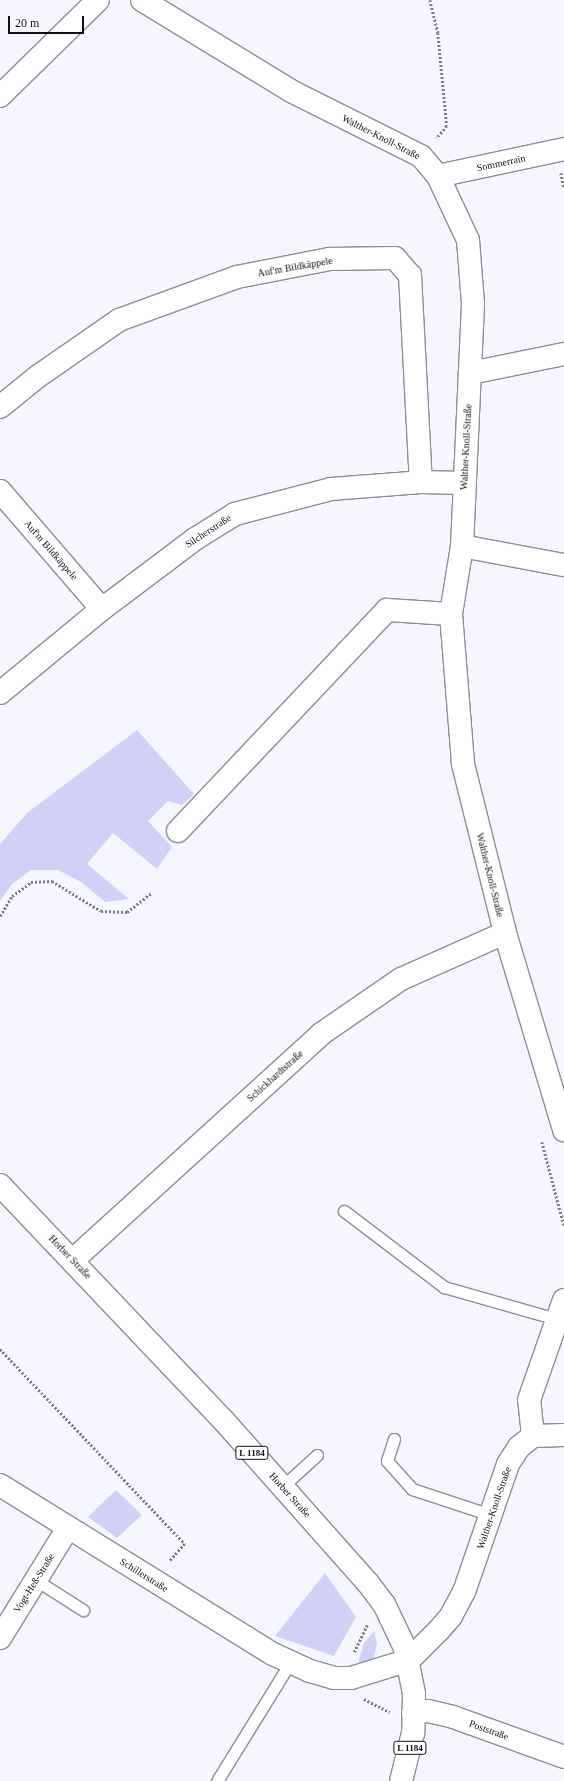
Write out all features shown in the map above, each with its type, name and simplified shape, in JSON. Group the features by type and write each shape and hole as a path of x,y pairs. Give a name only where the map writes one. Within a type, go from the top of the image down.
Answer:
{"street":[{"path":"0,96 98,0"},
{"name":"Walther-Knoll-Straße","path":"142,0 293,92 421,156 438,176 468,240 473,304 470,373 462,546 451,614 463,764 505,933 564,1130"},
{"name":"Sommerrain","path":"438,176 564,150"},
{"name":"Auf'm Bildkäppele","path":"0,407 37,377 118,320 237,277 330,260 395,258 410,275 421,482"},
{"path":"470,373 564,354"},
{"name":"Silcherstraße","path":"0,693 102,609 195,539 235,514 331,489 421,482 464,483"},
{"name":"Auf'm Bildkäppele","path":"0,490 102,609"},
{"path":"462,546 564,565"},
{"path":"178,831 387,610 451,614"},
{"name":"Schickhardtstraße","path":"73,1260 321,1034 401,979 505,933"},
{"name":"Horber Straße","path":"0,1184 73,1260 283,1486 384,1604 400,1634 409,1660 414,1694 413,1733 401,1781"},
{"path":"560,1309 529,1400 533,1436 564,1435"},
{"name":"Walther-Knoll-Straße","path":"409,1660 439,1630 458,1604 508,1464 518,1447 533,1436"},
{"name":"Schillerstraße","path":"0,1485 290,1663 344,1678"},
{"name":"Vogt-Heß-Straße","path":"0,1638 68,1528"},
{"path":"344,1678 409,1660"},
{"name":"Poststraße","path":"413,1713 428,1711 503,1735 564,1757"}],"lane":[{"path":"344,1211 444,1287 560,1309"},
{"path":"394,1439 387,1461 412,1489 491,1515"},
{"path":"283,1486 317,1454"},
{"path":"36,1580 83,1610"},
{"path":"217,1781 290,1663"}],"path":[{"path":"421,156 447,126 438,33 430,0"},
{"path":"0,916 12,896 31,882 52,881 101,910 127,912 151,893"},
{"path":"0,1349 185,1544 153,1580"},
{"path":"384,1604 362,1631 344,1678 368,1702 394,1714 413,1713"}],"shaded area":[{"path":"137,730 194,794 182,805 168,801 148,821 172,847 157,869 113,833 87,864 129,899 105,902 81,882 58,870 31,870 12,884 0,901 0,844 27,813"},
{"path":"116,1490 142,1515 117,1538 88,1517"},
{"path":"325,1573 356,1617 334,1656 275,1636"},
{"path":"374,1631 377,1643 374,1657 370,1663 360,1666 359,1660 364,1643"}]}
